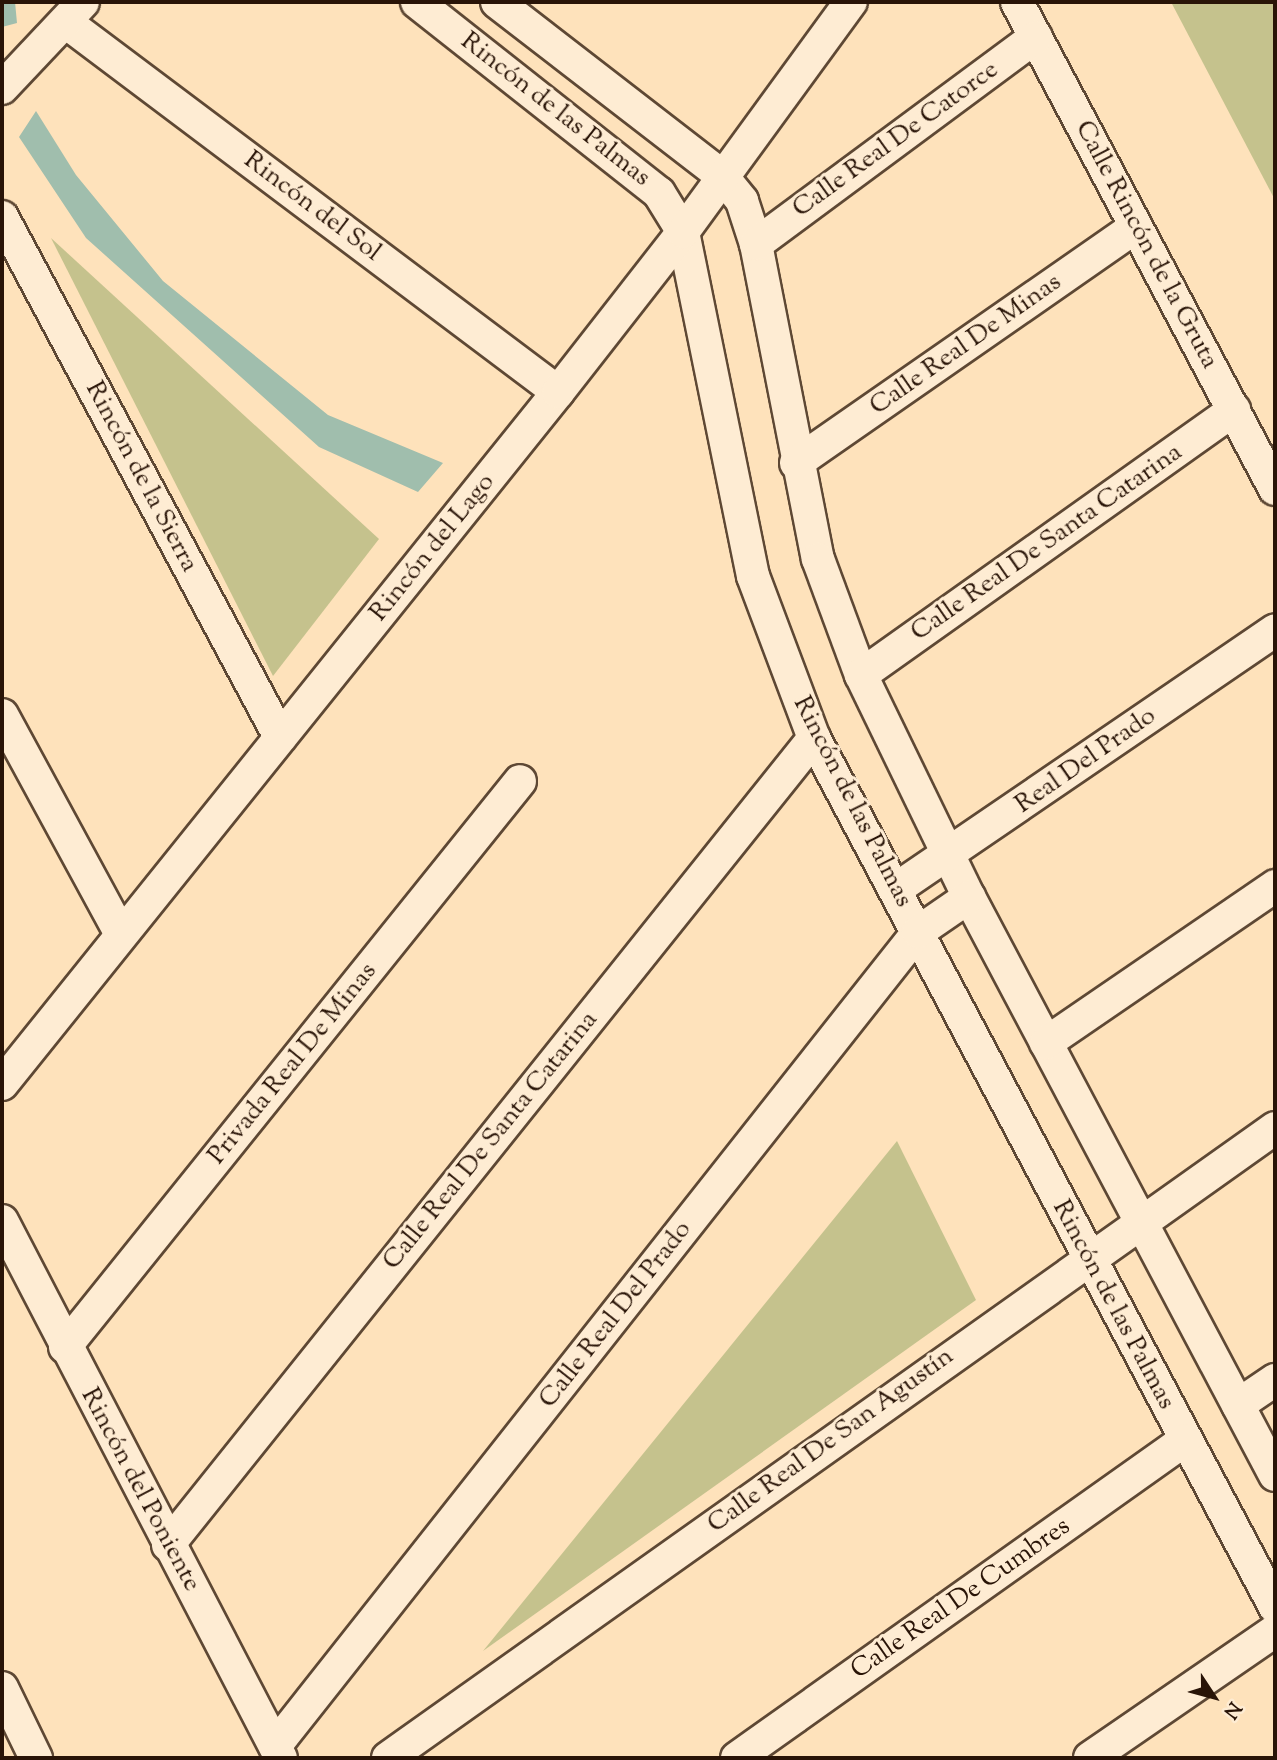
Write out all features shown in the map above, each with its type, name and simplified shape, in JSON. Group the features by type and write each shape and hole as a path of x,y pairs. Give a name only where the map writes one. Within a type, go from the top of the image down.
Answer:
{"street":[{"name":"Rincón de las Palmas","path":"418,2 659,192 683,232 753,576 814,737 1275,1607"},
{"name":"Rincón de las Palmas","path":"497,2 722,176 742,201 756,244 796,463 818,559 861,675 969,897 1138,1222 1275,1475"},
{"name":"Rincón del Lago","path":"2,1084 683,232 851,2"},
{"name":"Calle Rincón de la Gruta","path":"1017,2 1275,489"},
{"path":"2,88 75,13"},
{"name":"Rincón del Sol","path":"75,13 558,391"},
{"name":"Calle Real De Catorce","path":"756,244 1036,37"},
{"name":"Rincón de la Sierra","path":"2,218 280,737"},
{"name":"Calle Real De Minas","path":"796,463 1136,227"},
{"name":"Calle Real De Santa Catarina","path":"861,675 1234,410"},
{"name":"Real Del Prado","path":"896,889 949,856 1275,630"},
{"path":"2,715 121,934"},
{"name":"Calle Real De Santa Catarina","path":"168,1545 814,737"},
{"name":"Privada Real De Minas","path":"65,1348 520,781"},
{"path":"1046,1043 1275,886"},
{"name":"Calle Real Del Prado","path":"278,1752 918,932 969,897"},
{"name":"Calle Real De San Agustín","path":"388,1758 1088,1257 1275,1128"},
{"name":"Rincón del Poniente","path":"2,1221 65,1348 278,1752"},
{"path":"1238,1405 1275,1380"},
{"name":"Calle Real De Cumbres","path":"737,1758 1185,1440"},
{"path":"1090,1758 1275,1631"},
{"path":"2,1688 36,1758"}],"shaded area":[{"path":"2,2 15,2 17,23 2,27"},
{"path":"1171,2 1275,2 1275,200"},
{"path":"36,111 76,175 163,281 328,415 443,463 418,492 319,447 86,238 19,137"},
{"path":"51,238 379,539 273,676"},
{"path":"897,1141 976,1300 483,1651"}]}
